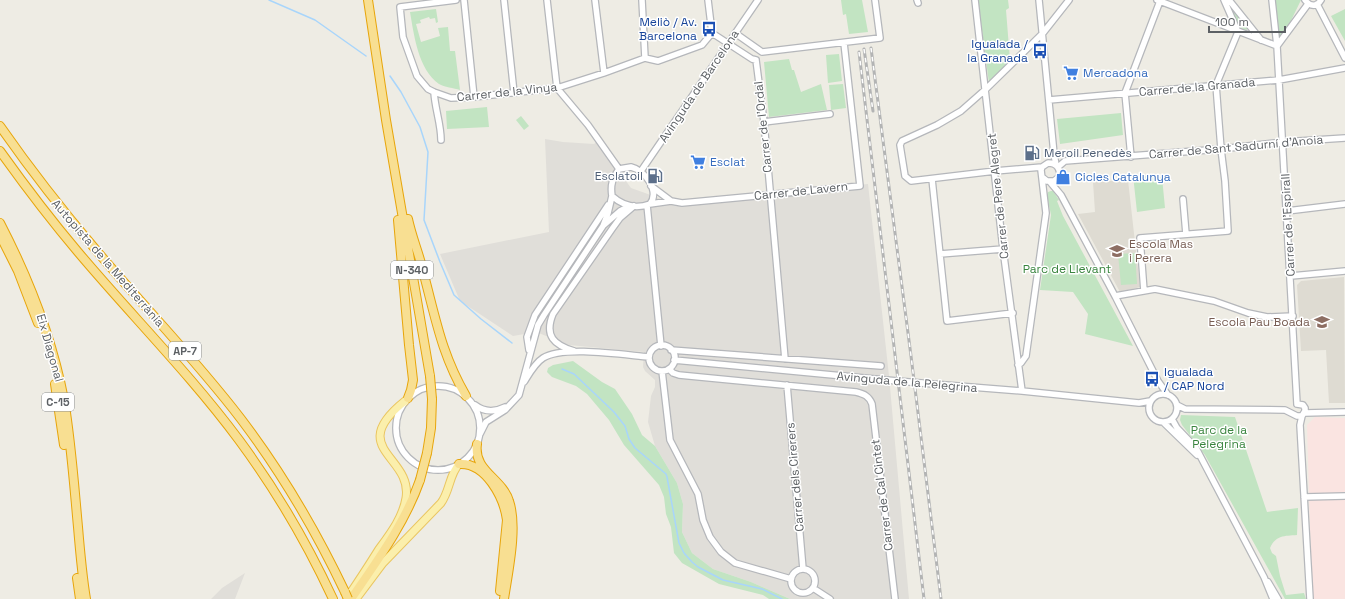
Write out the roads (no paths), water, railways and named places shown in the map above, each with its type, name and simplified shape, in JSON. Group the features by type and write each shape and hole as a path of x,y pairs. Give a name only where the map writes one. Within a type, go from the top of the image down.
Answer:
{"highway":[{"name":"N-340","path":"348,597 401,523 411,503 420,480 427,453 431,428 432,399 430,376 390,144 368,0"},
{"name":"Autopista de la Mediterrània","path":"0,126 67,216 198,366 241,419 272,461 300,506 348,597"},
{"name":"Autopista de la Mediterrània","path":"0,151 29,191 62,232 195,385 240,441 296,528 333,599"},
{"path":"394,164 410,228 423,268 440,338 451,369 468,398"},
{"path":"394,164 413,380 412,390 407,399"},
{"name":"Eix Diagonal","path":"0,223 18,258 38,306 53,355 64,399 82,575 86,599"},
{"name":"Eix Diagonal","path":"0,235 18,271 28,296 52,369 64,440 80,599"},
{"path":"477,444 477,458 506,494 513,520 510,562 504,599"},
{"path":"459,464 470,465 483,473 495,487 506,509 507,520 499,599"},
{"path":"82,575 91,599"}],"main road":[{"path":"348,597 392,530 405,502 405,484 401,474 384,449 380,436 386,418 393,410 407,399"},
{"path":"356,599 386,559 441,503 449,490 453,473 459,464"}],"street":[{"path":"441,140 434,92 428,89 417,76 403,37 400,7 456,0"},
{"path":"464,0 474,97"},
{"path":"504,0 514,93"},
{"path":"547,0 557,88 588,125 620,169"},
{"path":"595,0 604,73"},
{"path":"642,0 645,58"},
{"path":"708,0 712,33 752,59 756,60 762,52"},
{"name":"Avinguda de Barcelona","path":"641,171 758,0"},
{"path":"735,33 762,52 880,38 875,0"},
{"name":"Carrer de Pere Alegret","path":"975,0 1003,249 1022,391"},
{"path":"1040,0 1054,154 1059,173 1057,179 1061,195 1158,381 1168,395 1177,405 1185,409 1345,412"},
{"path":"1057,166 1050,163 1045,164 1042,167 910,181 905,176 900,145 902,141 937,125 961,111 986,89 1043,33 1069,0"},
{"path":"1144,291 1140,238 1228,231 1216,85 1238,32 1224,0"},
{"path":"1229,0 1261,40"},
{"name":"Carrer de l'Espirall","path":"1272,0 1277,46 1310,599"},
{"path":"1131,157 1125,93 1158,1 1277,46 1307,2 1313,6 1319,2 1345,58"},
{"path":"1238,32 1245,32 1250,26"},
{"name":"Carrer de la Vinya","path":"434,92 451,98 557,88 645,58 658,61 702,45 712,33"},
{"name":"Carrer de Lavern","path":"649,204 671,201 682,203 860,186 844,43"},
{"name":"Carrer de l'Ordal","path":"756,60 764,122 785,359"},
{"name":"Carrer de la Granada","path":"1049,100 1279,80 1344,69"},
{"path":"764,122 830,114"},
{"name":"Carrer de Sant Sadurní d'Anoia","path":"1057,166 1065,161 1131,157 1283,142 1345,138"},
{"path":"1050,163 1054,154"},
{"path":"510,405 495,410 486,410 478,407 468,398 448,386 432,386 418,390 407,399 398,412 396,430 397,439 406,455 420,466 428,469 446,469 459,464 469,456 477,444 486,422 510,405 519,395 538,325 603,226 608,213 612,180 620,169 631,167 641,171 651,186 654,194 654,200 649,204 632,206 617,214 603,226"},
{"path":"1018,365 1026,356 1046,214 1041,170 1042,167"},
{"path":"1042,177 1061,195"},
{"path":"932,179 947,321 1012,313"},
{"path":"1044,191 1049,182 1057,179"},
{"path":"651,186 671,201"},
{"path":"611,197 618,202 632,206"},
{"path":"530,353 527,337 535,315 602,215 611,197"},
{"path":"1183,199 1186,234"},
{"path":"649,204 661,346"},
{"path":"1287,211 1345,204"},
{"path":"632,206 612,228 553,314 549,329 554,342 561,347 574,351 649,358"},
{"path":"940,254 1003,249"},
{"path":"1291,276 1345,271"},
{"path":"1115,296 1155,289 1214,301 1267,317 1293,316"},
{"path":"661,346 665,346 671,350 674,360 673,364 668,369 662,371 653,367 649,358 652,351 661,346"},
{"name":"Avinguda de la Pelegrina","path":"671,350 881,366"},
{"path":"522,385 532,369 543,358 557,353 574,351"},
{"name":"Avinguda de la Pelegrina","path":"674,360 1139,403 1150,401 1160,394"},
{"name":"Avinguda de la Pelegrina","path":"668,369 679,375 849,391 865,394"},
{"path":"662,371 670,440 698,494 703,520 710,537 721,552 735,563 791,579"},
{"path":"1158,381 1160,394 1168,395"},
{"name":"Carrer dels Cirerers","path":"787,385 803,568"},
{"name":"Carrer de Cal Cintet","path":"865,394 870,399 872,404 895,599"},
{"path":"468,398 478,413 480,434"},
{"path":"1148,409 1150,401"},
{"name":"Avinguda de la Pelegrina","path":"1139,403 1148,409 1152,418 1164,423 1193,450 1202,462"},
{"path":"1176,414 1177,405"},
{"path":"1164,423 1185,409"},
{"path":"1172,419 1177,428 1196,448 1202,462 1264,577 1273,599"},
{"path":"1304,497 1345,496"},
{"path":"803,568 808,570 815,580 813,588 809,592 799,593 792,588 791,579 793,573 803,568"},
{"path":"1264,577 1270,584 1278,599"},
{"path":"813,588 830,599"}],"waterway":[{"path":"269,0 315,20 366,56"},
{"path":"390,76 401,92 420,127 428,152 424,220 454,295 481,319 512,343"},
{"path":"562,369 574,374 614,412 625,426 629,439 635,448 666,474 679,543 684,553 692,562 698,567 723,580 762,589 782,599"}],"railway":[{"path":"871,48 941,599"},
{"path":"864,49 873,111"},
{"path":"859,52 924,599"}],"place":[{"name":"Meliò / Av. Barcelona","path":"709,29"},
{"name":"Igualada / la Granada","path":"1040,51"},
{"name":"Mercadona","path":"1071,73"},
{"name":"Meroil Penedès","path":"1032,153"},
{"name":"Esclat","path":"698,162"},
{"name":"Esclatoil","path":"655,176"},
{"name":"Cicles Catalunya","path":"1063,177"},
{"name":"Escola Mas i Perera","path":"1117,251"},
{"name":"Escola Pau Boada","path":"1322,322"},
{"name":"Igualada / CAP Nord","path":"1152,379"}],"park label":[{"name":"Parc de Llevant","path":"1067,269"},
{"name":"Parc de la Pelegrina","path":"1219,437"}]}
